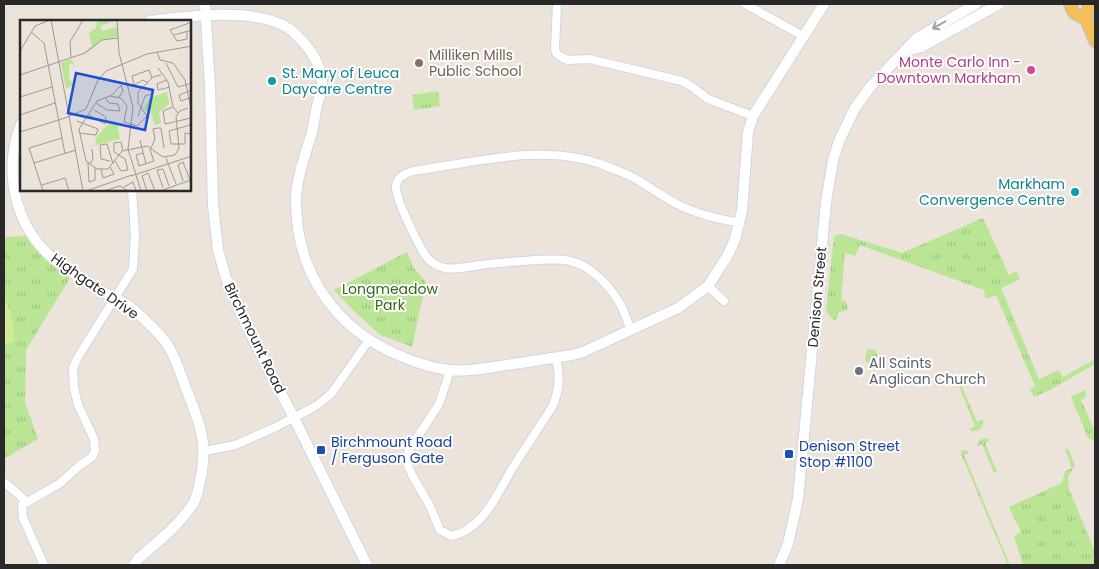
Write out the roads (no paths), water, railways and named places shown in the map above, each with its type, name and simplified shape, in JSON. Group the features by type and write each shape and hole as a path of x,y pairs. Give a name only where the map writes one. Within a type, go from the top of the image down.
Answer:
{"main road":[{"path":"1070,4 1074,13 1086,19"},
{"path":"1088,4 1090,6 1086,19 1095,41"}],"street":[{"name":"Birchmount Road","path":"205,4 210,87 213,205 218,250 226,278 248,329 367,565"},
{"path":"557,4 555,49 556,53 561,57 568,60 597,61 682,82 691,86 708,100 753,116"},
{"path":"745,4 803,36"},
{"path":"161,20 205,16 259,17 274,21 288,28 303,42 322,75 322,89 299,177 296,196 297,218 302,244 312,276 327,301 349,326 369,340 415,362 450,371 556,358 583,352 678,308 708,286 736,239 742,211 748,132 753,116 824,4"},
{"name":"Denison Street","path":"780,565 788,544 798,500 826,202 832,160 855,108 888,67 907,51 917,38 976,4"},
{"name":"Denison Street","path":"907,51 921,47 999,4"},
{"name":"Highgate Drive","path":"20,128 13,157 13,186 16,200 29,232 47,253 60,264 93,286 116,296 158,333 167,345 203,435 205,452 194,502 176,525 138,559 134,565"},
{"path":"631,330 620,303 608,287 594,273 569,260 534,260 445,269 430,262 401,204 396,186 399,179 405,173 413,170 518,156 548,156 576,159 599,164 634,178 681,206 740,223"},
{"path":"44,565 23,518 22,505 60,484 79,466 92,457 95,451 94,439 78,406 74,388 73,368 133,269 135,234 132,191"},
{"path":"708,286 724,301"},
{"path":"205,452 235,444 276,427 316,406 331,394 369,340"},
{"path":"450,371 439,404 409,450 406,460 440,530 451,536 458,535 469,529 485,514 552,407 558,394 559,386 556,358"},
{"path":"4,482 26,502"}],"place":[{"name":"Milliken Mills Public School","path":"419,63"},
{"name":"Monte Carlo Inn - Downtown Markham","path":"1031,70"},
{"name":"St. Mary of Leuca Daycare Centre","path":"272,81"},
{"name":"Markham Convergence Centre","path":"1075,192"},
{"name":"All Saints Anglican Church","path":"859,371"},
{"name":"Birchmount Road / Ferguson Gate","path":"321,450"},
{"name":"Denison Street Stop #1100","path":"789,454"}],"park label":[{"name":"Longmeadow Park","path":"390,298"}]}
